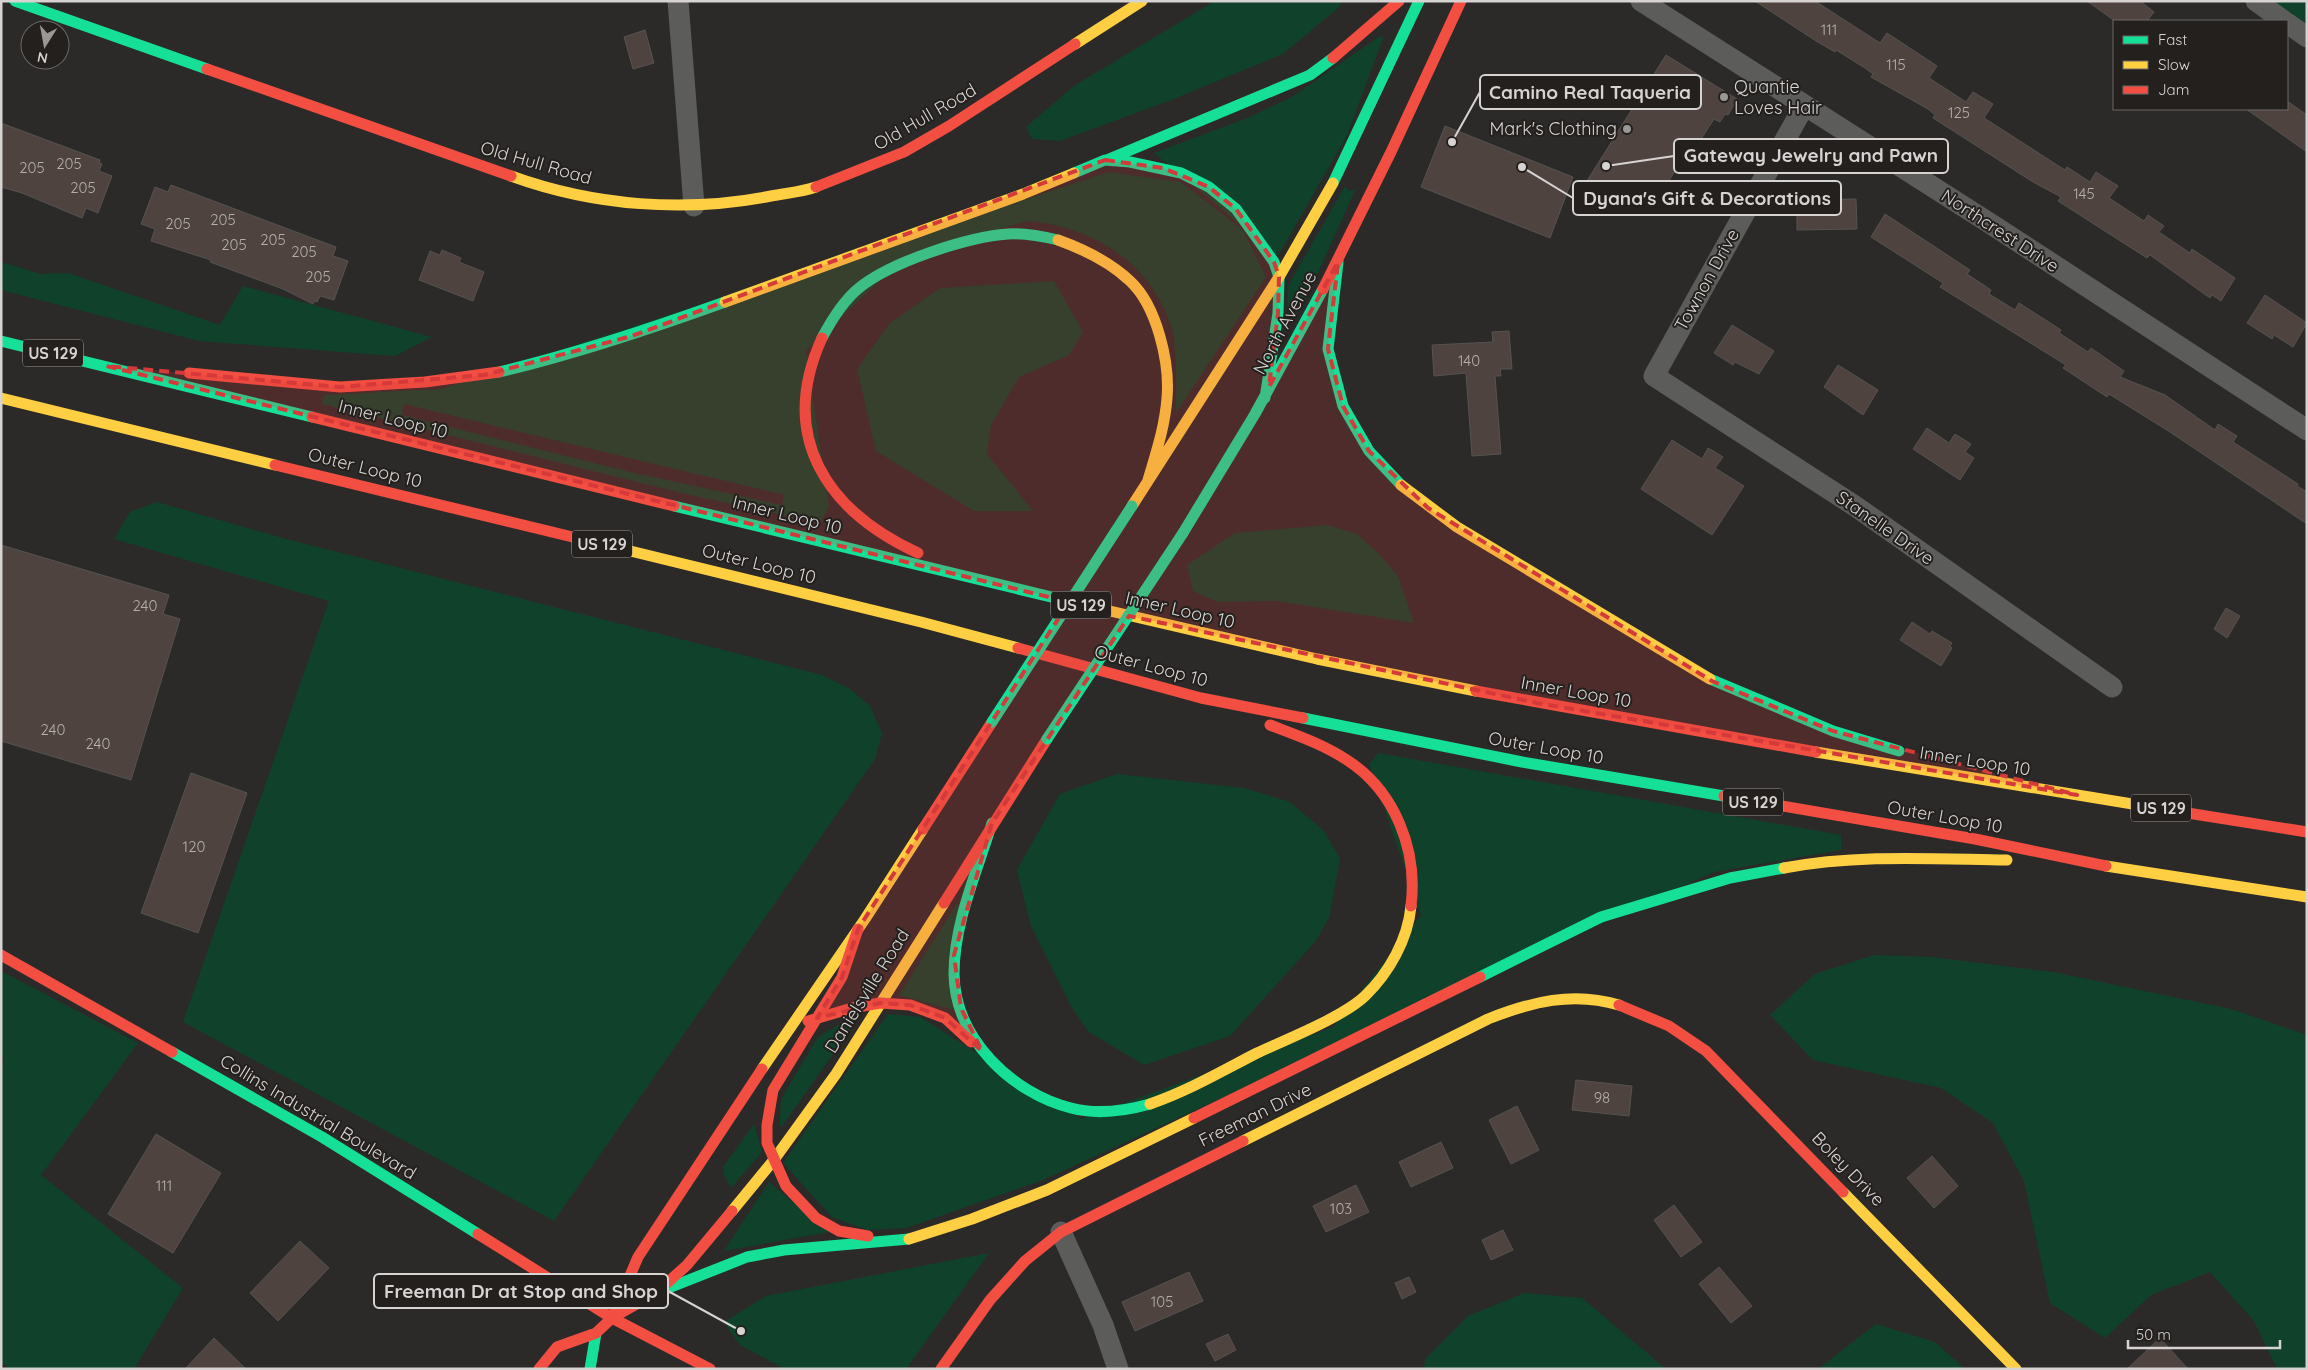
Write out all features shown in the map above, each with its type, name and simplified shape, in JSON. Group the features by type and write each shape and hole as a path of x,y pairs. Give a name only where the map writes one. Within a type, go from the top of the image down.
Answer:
{"main road":[{"name":"Old Hull Road","path":"16,1 536,185 611,201 694,206 778,196 834,181 881,162 948,126 1142,1"},
{"path":"106,366 340,387 425,382 484,375 558,358 632,336 1014,197 1310,74 1342,52 1399,1"},
{"name":"North Avenue","path":"1058,619 1278,277 1337,175 1419,1"},
{"name":"North Avenue","path":"1110,645 1183,533 1265,398 1338,262 1403,129 1461,1"},
{"path":"1105,160 1130,162 1181,173 1209,187 1236,209 1256,235 1274,262 1278,277 1278,313 1265,398"},
{"path":"1001,586 889,541 862,523 838,499 821,473 810,445 805,414 806,380 816,345 832,319 858,289 886,272 931,252 987,237 1016,234 1046,236 1091,252 1132,283 1146,303 1167,368 1167,404 1161,441 1148,480"},
{"path":"1338,262 1328,349 1343,406 1369,452 1405,489 1457,527 1712,681 1832,731 1912,754 2077,795"},
{"name":"Inner Loop 10","path":"1,341 1001,586 1308,656 1537,703 2077,795 2307,832"},
{"name":"Outer Loop 10","path":"1,398 922,622 1201,698 1522,762 1975,839 2088,863 2307,897"},
{"name":"Danielsville Road","path":"612,1318 638,1257 713,1141 858,929 1058,619"},
{"name":"Danielsville Road","path":"539,1369 557,1347 596,1333 612,1318 656,1292 686,1265 773,1161 836,1074 992,823 1110,645"},
{"path":"992,823 960,929 954,955 954,978 961,1008 972,1035 982,1051 998,1071 1021,1088 1042,1099 1062,1106 1090,1110 1111,1112 1134,1109 1165,1099 1325,1020 1364,997 1384,976 1407,931 1415,889 1409,844 1386,798 1368,776 1350,762 1324,747 1201,698"},
{"path":"656,1292 747,1257 784,1250 905,1240 972,1219 1047,1190 1601,917 1730,878 1820,861 1865,858 1962,858 2088,863"},
{"path":"858,929 842,977 773,1090 767,1125 767,1144 773,1161 786,1186 816,1218 838,1230 905,1240"},
{"name":"Collins Industrial Boulevard","path":"1,955 322,1137 612,1318"},
{"name":"Freeman Drive","path":"941,1369 990,1300 1025,1261 1061,1232 1488,1019 1544,1000 1574,998 1607,1001 1641,1010"},
{"path":"793,1025 852,1008 880,1004 910,1006 945,1018 982,1051"},
{"name":"Boley Drive","path":"1641,1010 1673,1027 1706,1051 2016,1369"},
{"path":"612,1318 710,1369"},
{"path":"590,1369 596,1333"}],"street":[{"path":"678,1 694,206"},
{"name":"Northcrest Drive","path":"1641,1 2307,430"},
{"path":"2256,1 2282,20"},
{"path":"2288,24 2307,37"},
{"name":"Townon Drive","path":"1654,376 1804,106"},
{"name":"Stanelle Drive","path":"1654,376 1855,506 2112,687"},
{"path":"1061,1232 1103,1325 1118,1369"}],"highlighted area":[{"path":"1105,160 1163,168 1209,187 1236,209 1274,262 1279,277 1278,313 1269,387 1338,262 1328,349 1343,406 1369,451 1428,508 1712,681 1833,731 2077,795 1537,703 1129,616 992,823 954,955 961,1008 982,1051 945,1018 910,1005 880,1003 817,1018 842,977 858,929 1069,602 106,366 340,387 484,375 632,336"}],"green space":[{"path":"1215,1 1342,1 1338,8 1283,54 1171,100 1060,141 1032,139 1026,127 1074,86"},
{"path":"2271,1 2307,1 2307,28"},
{"path":"1380,36 1383,37 1381,44 1347,135 1278,256 1154,153 1247,118 1292,97"},
{"path":"1109,172 1181,182 1243,230 1266,277 1176,413 1175,349 1173,333 1168,318 1155,292 1142,274 1109,247 1091,237 1070,229 1028,221 908,254 806,351 829,507 820,523 690,495 322,404 324,395 440,389","holes":["404,404 784,495 782,505 635,473 402,415"]},
{"path":"1345,186 1349,191 1355,190 1307,297 1288,325 1288,286"},
{"path":"1,262 41,274 68,273 220,325 243,286 432,337 395,356 199,341 1,290"},
{"path":"1054,281 1083,332 1069,355 1019,377 991,425 987,454 1033,511 974,511 876,451 857,369 890,323 940,288"},
{"path":"157,502 286,539 822,675 850,689 870,706 882,733 875,759 554,1221 183,1022 329,601 114,539 130,512"},
{"path":"1328,525 1357,534 1379,554 1398,576 1414,623 1276,601 1217,602 1193,591 1187,565 1235,533"},
{"path":"1378,753 1841,835 1841,850 1714,872 1043,1180 906,1228 868,1230 832,1217 783,1163 888,1014 920,1017 1081,1119 1333,1027 1421,915 1369,764"},
{"path":"1117,774 1244,788 1290,802 1324,831 1340,859 1329,918 1315,942 1230,1036 1144,1065 1089,1032 1072,1008 1031,926 1017,870 1060,794"},
{"path":"958,902 953,1010 899,995"},
{"path":"1874,955 1932,957 2053,972 2231,1009 2307,1035 2307,1369 2277,1369 2254,1321 2210,1272 2151,1295 2105,1338 2050,1303 2024,1181 1993,1123 1941,1088 1813,1060 1770,1015 1815,974"},
{"path":"1,971 138,1043 41,1175 183,1288 134,1369 10,1369 1,1362 1,1068 4,1062 1,1051"},
{"path":"852,1022 852,1027 783,1125 780,1126 781,1099 818,1037 838,1025"},
{"path":"754,1124 762,1152 731,1188 724,1175 723,1167"},
{"path":"769,1182 829,1232 724,1251"},
{"path":"989,1253 906,1369 785,1369 740,1345 724,1322 766,1296"},
{"path":"1524,1293 1582,1298 1666,1369 1424,1369 1425,1359 1468,1316"},
{"path":"1876,1324 1935,1342 1965,1369 1818,1369"}],"building":[{"path":"1755,1 1815,1 1880,43 1887,33 1937,66 1929,78 1966,102 1973,92 1993,104 1984,118 2065,170 2067,167 2090,182 2096,172 2118,186 2109,198 2144,221 2148,215 2164,226 2159,232 2190,253 2192,249 2235,278 2221,301 2212,295 2210,298 2150,255 2147,258 2058,201 2061,197 2033,182 1933,118 1935,115 1928,109 1871,77 1873,74 1865,68 1836,50 1835,52 1816,41"},
{"path":"2087,1 2140,1 2154,12 2148,20 2114,20"},
{"path":"645,30 654,63 633,69 624,37"},
{"path":"1666,55 1737,99 1728,115 1725,114 1720,122 1714,119 1694,150 1690,147 1658,198 1646,190 1631,213 1585,184"},
{"path":"2288,102 2307,115 2307,152 2247,110 2288,110"},
{"path":"1,123 100,160 99,163 102,164 99,171 112,176 98,213 86,208 82,218 22,193 1,187"},
{"path":"1445,126 1573,177 1550,238 1421,187"},
{"path":"171,185 336,247 333,256 348,261 334,300 320,296 317,302 314,301 313,304 283,289 210,262 211,260 151,241 155,229 141,224 155,187 168,192"},
{"path":"1856,199 1857,229 1797,230 1797,200"},
{"path":"1885,214 1970,270 1967,274 1991,290 1989,294 2015,310 2019,303 2061,330 2059,333 2088,352 2091,348 2124,371 2120,377 2165,395 2215,430 2218,424 2237,436 2233,442 2298,484 2297,486 2307,492 2307,524 2170,432 2109,394 2107,397 2063,368 2066,365 1940,287 1943,283 1871,237"},
{"path":"442,250 461,258 459,262 484,272 473,301 419,280 430,251 440,255"},
{"path":"2265,295 2307,323 2293,347 2274,335 2272,339 2247,323"},
{"path":"1732,325 1774,351 1759,374 1735,362 1733,365 1714,353"},
{"path":"1509,331 1512,369 1500,369 1501,376 1495,376 1501,454 1472,456 1466,373 1434,376 1432,345 1493,342 1492,332"},
{"path":"1838,365 1878,390 1863,415 1824,387"},
{"path":"1927,428 1949,443 1955,434 1971,444 1965,452 1974,458 1960,480 1913,449"},
{"path":"1672,440 1702,459 1708,448 1723,457 1715,468 1744,486 1712,535 1641,489"},
{"path":"1,545 169,595 163,614 180,619 131,780 1,741"},
{"path":"2226,608 2240,616 2227,638 2214,629"},
{"path":"1912,622 1930,634 1932,631 1952,643 1950,646 1952,648 1941,666 1900,640"},
{"path":"191,773 247,793 198,933 141,913"},
{"path":"1576,1080 1632,1086 1629,1116 1572,1110"},
{"path":"1517,1106 1539,1150 1511,1164 1489,1120"},
{"path":"156,1134 221,1173 173,1253 108,1214"},
{"path":"1441,1142 1453,1168 1411,1187 1399,1162"},
{"path":"1932,1156 1958,1186 1934,1208 1907,1178"},
{"path":"1356,1185 1369,1212 1326,1232 1313,1206"},
{"path":"1674,1205 1702,1242 1681,1257 1654,1220"},
{"path":"1503,1230 1513,1250 1491,1260 1482,1240"},
{"path":"300,1241 329,1268 278,1321 250,1293"},
{"path":"1719,1267 1752,1306 1731,1323 1699,1284"},
{"path":"1189,1272 1203,1301 1135,1331 1122,1302"},
{"path":"1409,1277 1416,1292 1402,1299 1395,1283"},
{"path":"1228,1334 1236,1350 1215,1361 1206,1344"},
{"path":"214,1338 246,1369 185,1369"},
{"path":"2160,1338 2188,1369 2127,1369"}],"traffic: fast":[{"path":"15,1 207,69"},
{"path":"1333,183 1419,1"},
{"path":"1109,159 1310,75 1333,58"},
{"path":"1074,173 1105,160 1130,162 1181,173 1209,187 1236,209 1274,262 1279,277 1278,313 1265,398"},
{"path":"822,338 838,311 853,293 873,278 909,260 930,252 991,236 1021,234 1058,240"},
{"path":"1338,262 1328,349 1343,406 1369,451 1401,485"},
{"path":"1183,533 1255,414 1323,289"},
{"path":"499,372 613,340 725,302"},
{"path":"1,341 312,417"},
{"path":"674,506 1097,608"},
{"path":"992,722 1132,506"},
{"path":"1047,739 1183,533"},
{"path":"1710,679 1833,731 1899,751"},
{"path":"1303,718 1522,762 1724,796"},
{"path":"992,823 967,897 955,955 954,974 957,998 964,1020 976,1041 991,1060 1008,1076 1028,1090 1049,1101 1071,1108 1101,1112 1131,1109 1150,1104"},
{"path":"1480,977 1601,917 1730,878 1784,868"},
{"path":"172,1052 322,1137 478,1234"},
{"path":"656,1293 747,1257 784,1250 909,1239"},
{"path":"590,1369 596,1333"}],"traffic: slow":[{"path":"1075,44 1142,1"},
{"path":"725,302 1023,194 1074,173"},
{"path":"511,176 575,194 640,204 673,205 739,201 816,187"},
{"path":"1132,506 1279,277 1333,183"},
{"path":"1058,240 1096,257 1122,274 1139,292 1148,305 1154,320 1164,352 1167,398 1162,429 1148,480"},
{"path":"1,398 275,465"},
{"path":"1401,485 1457,527 1710,679"},
{"path":"614,547 921,622 1018,648"},
{"path":"1097,608 1317,659 1476,691"},
{"path":"1816,752 2175,811"},
{"path":"762,1069 865,919 923,829"},
{"path":"1784,868 1868,859 2007,860"},
{"path":"2106,866 2307,897"},
{"path":"732,1211 773,1161 836,1074 944,903"},
{"path":"1150,1104 1191,1087 1257,1053 1314,1027 1355,1004 1374,987 1396,955 1406,931 1411,906"},
{"path":"1243,1141 1488,1019 1504,1013 1552,1000 1585,999 1619,1005"},
{"path":"909,1239 972,1219 1047,1190 1194,1118"},
{"path":"1843,1192 2016,1369"}],"traffic: jam":[{"path":"1333,58 1399,1"},
{"path":"1323,289 1391,152 1461,1"},
{"path":"816,187 904,152 949,126 1075,44"},
{"path":"207,69 511,176"},
{"path":"822,338 809,374 805,407 809,438 819,467 836,493 858,516 886,536 918,553"},
{"path":"189,373 340,387 425,382 499,372"},
{"path":"312,417 674,506"},
{"path":"275,465 614,547"},
{"path":"1018,648 1201,698 1303,718"},
{"path":"1476,691 1816,752"},
{"path":"923,829 992,722"},
{"path":"1270,725 1309,740 1338,754 1364,773 1378,788 1400,824 1406,843 1411,864 1411,906"},
{"path":"944,903 1047,739"},
{"path":"1724,796 1975,839 2106,866"},
{"path":"2175,811 2307,832"},
{"path":"858,929 842,977 773,1090 767,1125 767,1143 786,1186 816,1218 839,1231 868,1236"},
{"path":"1,955 172,1052"},
{"path":"1194,1118 1480,977"},
{"path":"808,1021 852,1008 880,1003 910,1005 945,1018 971,1042"},
{"path":"1619,1005 1669,1026 1706,1051 1843,1192"},
{"path":"612,1318 638,1257 762,1069"},
{"path":"941,1369 990,1300 1025,1261 1061,1232 1243,1141"},
{"path":"539,1369 557,1347 596,1333 612,1318 656,1293 687,1265 732,1211"},
{"path":"478,1234 612,1318 710,1369"}],"place":[{"name":"Quantie Loves Hair","path":"1724,97"},
{"name":"Mark's Clothing","path":"1627,129"},
{"name":"Camino Real Taqueria","path":"1452,142"},
{"name":"Gateway Jewelry and Pawn","path":"1606,166"},
{"name":"Dyana's Gift & Decorations","path":"1522,167"},
{"name":"Freeman Dr at Stop and Shop","path":"741,1331"}]}
